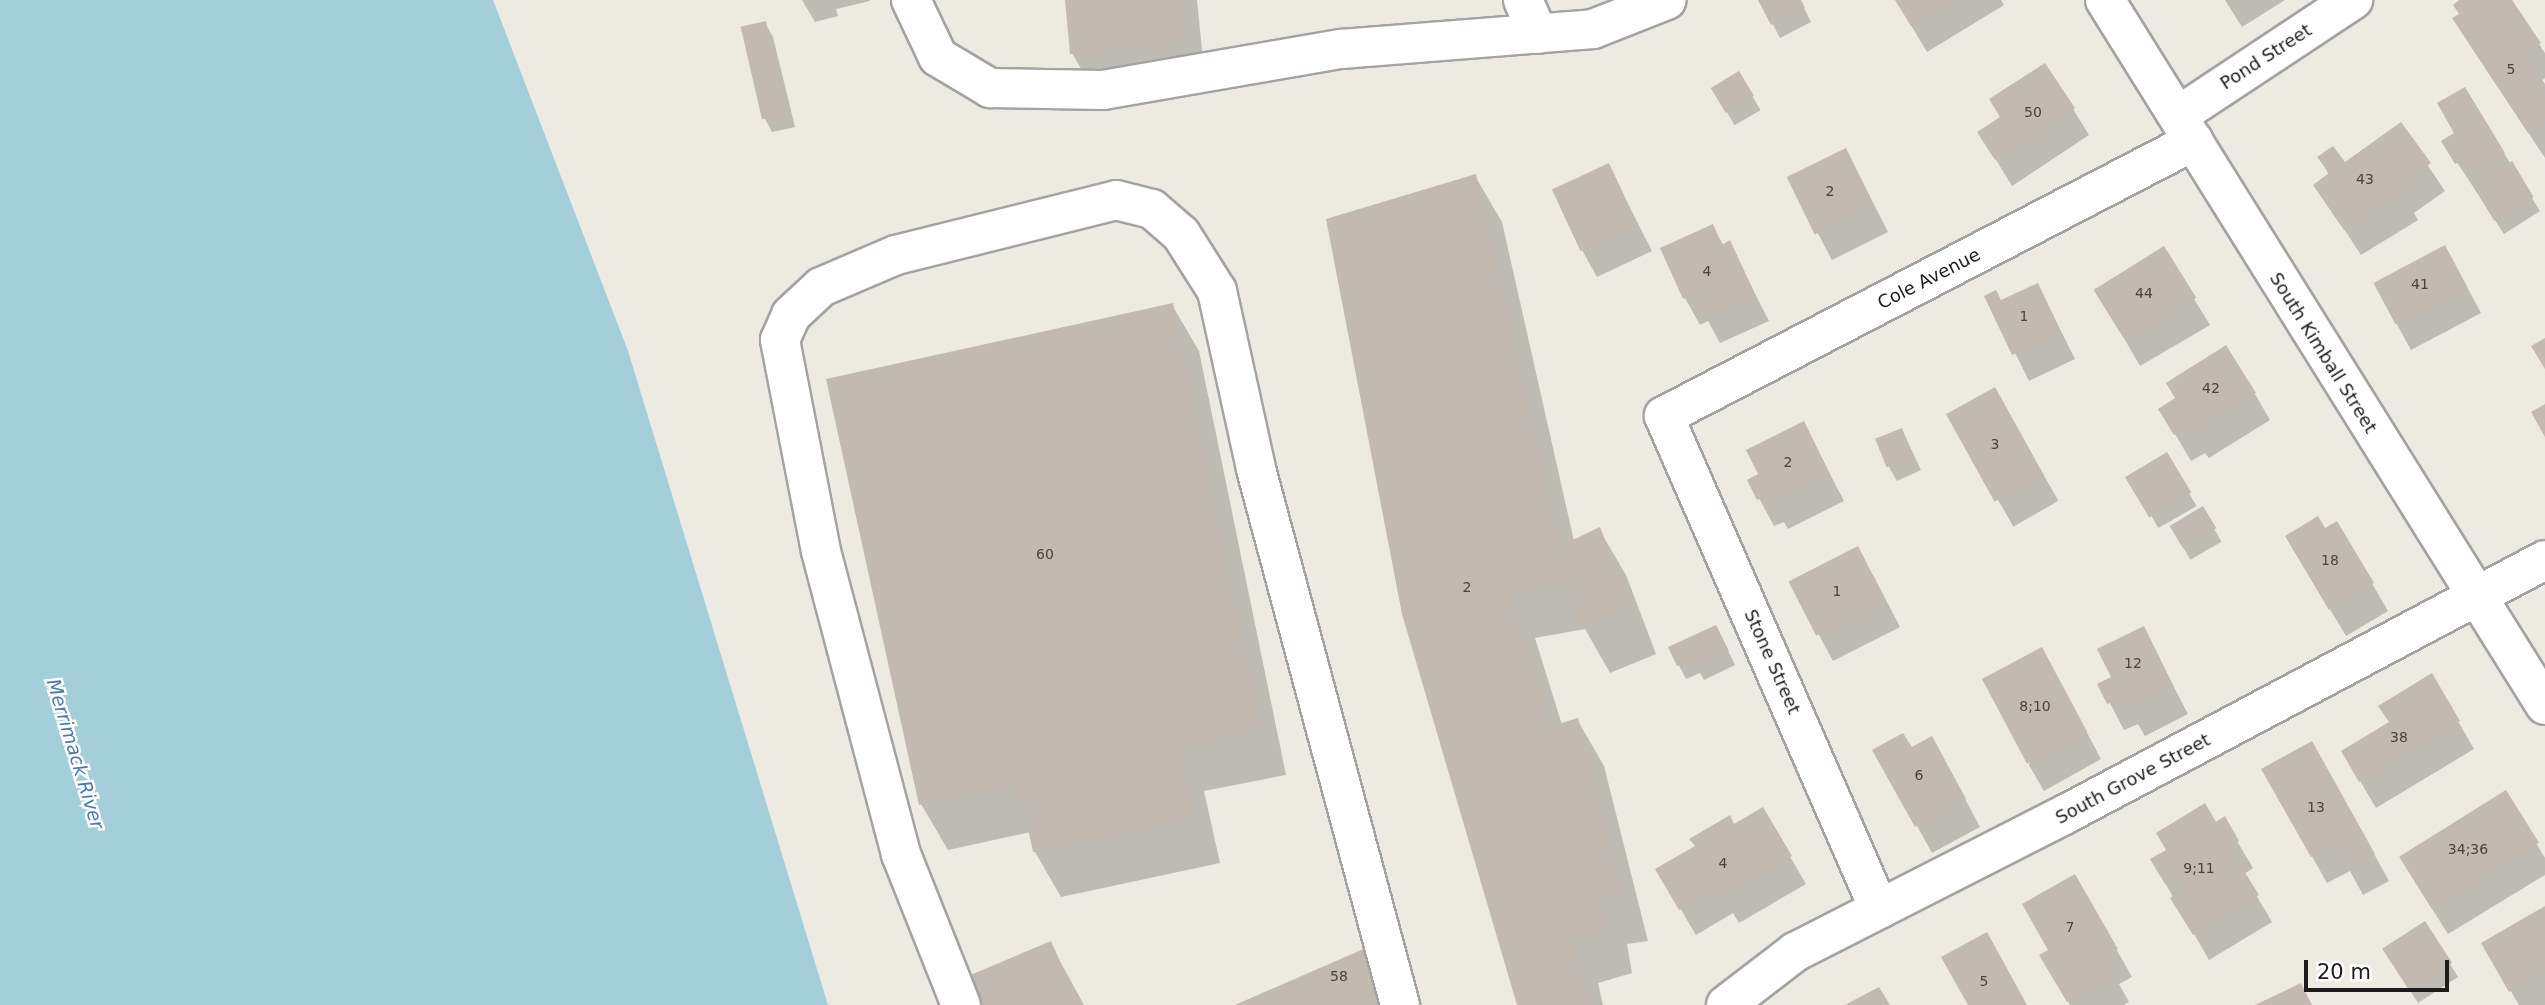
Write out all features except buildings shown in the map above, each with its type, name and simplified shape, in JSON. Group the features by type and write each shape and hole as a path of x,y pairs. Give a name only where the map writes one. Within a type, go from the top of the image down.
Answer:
{"street":[{"path":"911,0 938,58 990,88 1102,90 1531,17 1593,29 1667,0"},
{"name":"South Kimball Street","path":"2105,0 2545,705"},
{"name":"Pond Street","path":"2186,128 2353,0"},
{"name":"Cole Avenue","path":"1664,416 2186,128"},
{"path":"961,1005 901,854 821,551 780,340 791,314 821,286 896,255 1116,200 1152,209 1181,234 1217,291 1256,469 1400,1005"},
{"name":"Stone Street","path":"1664,416 1879,909"},
{"name":"South Grove Street","path":"1726,1005 1795,952 2545,560"}],"water":[{"name":"Merrimack River","path":"0,0 493,0 628,351 828,1005 0,1005"}]}
